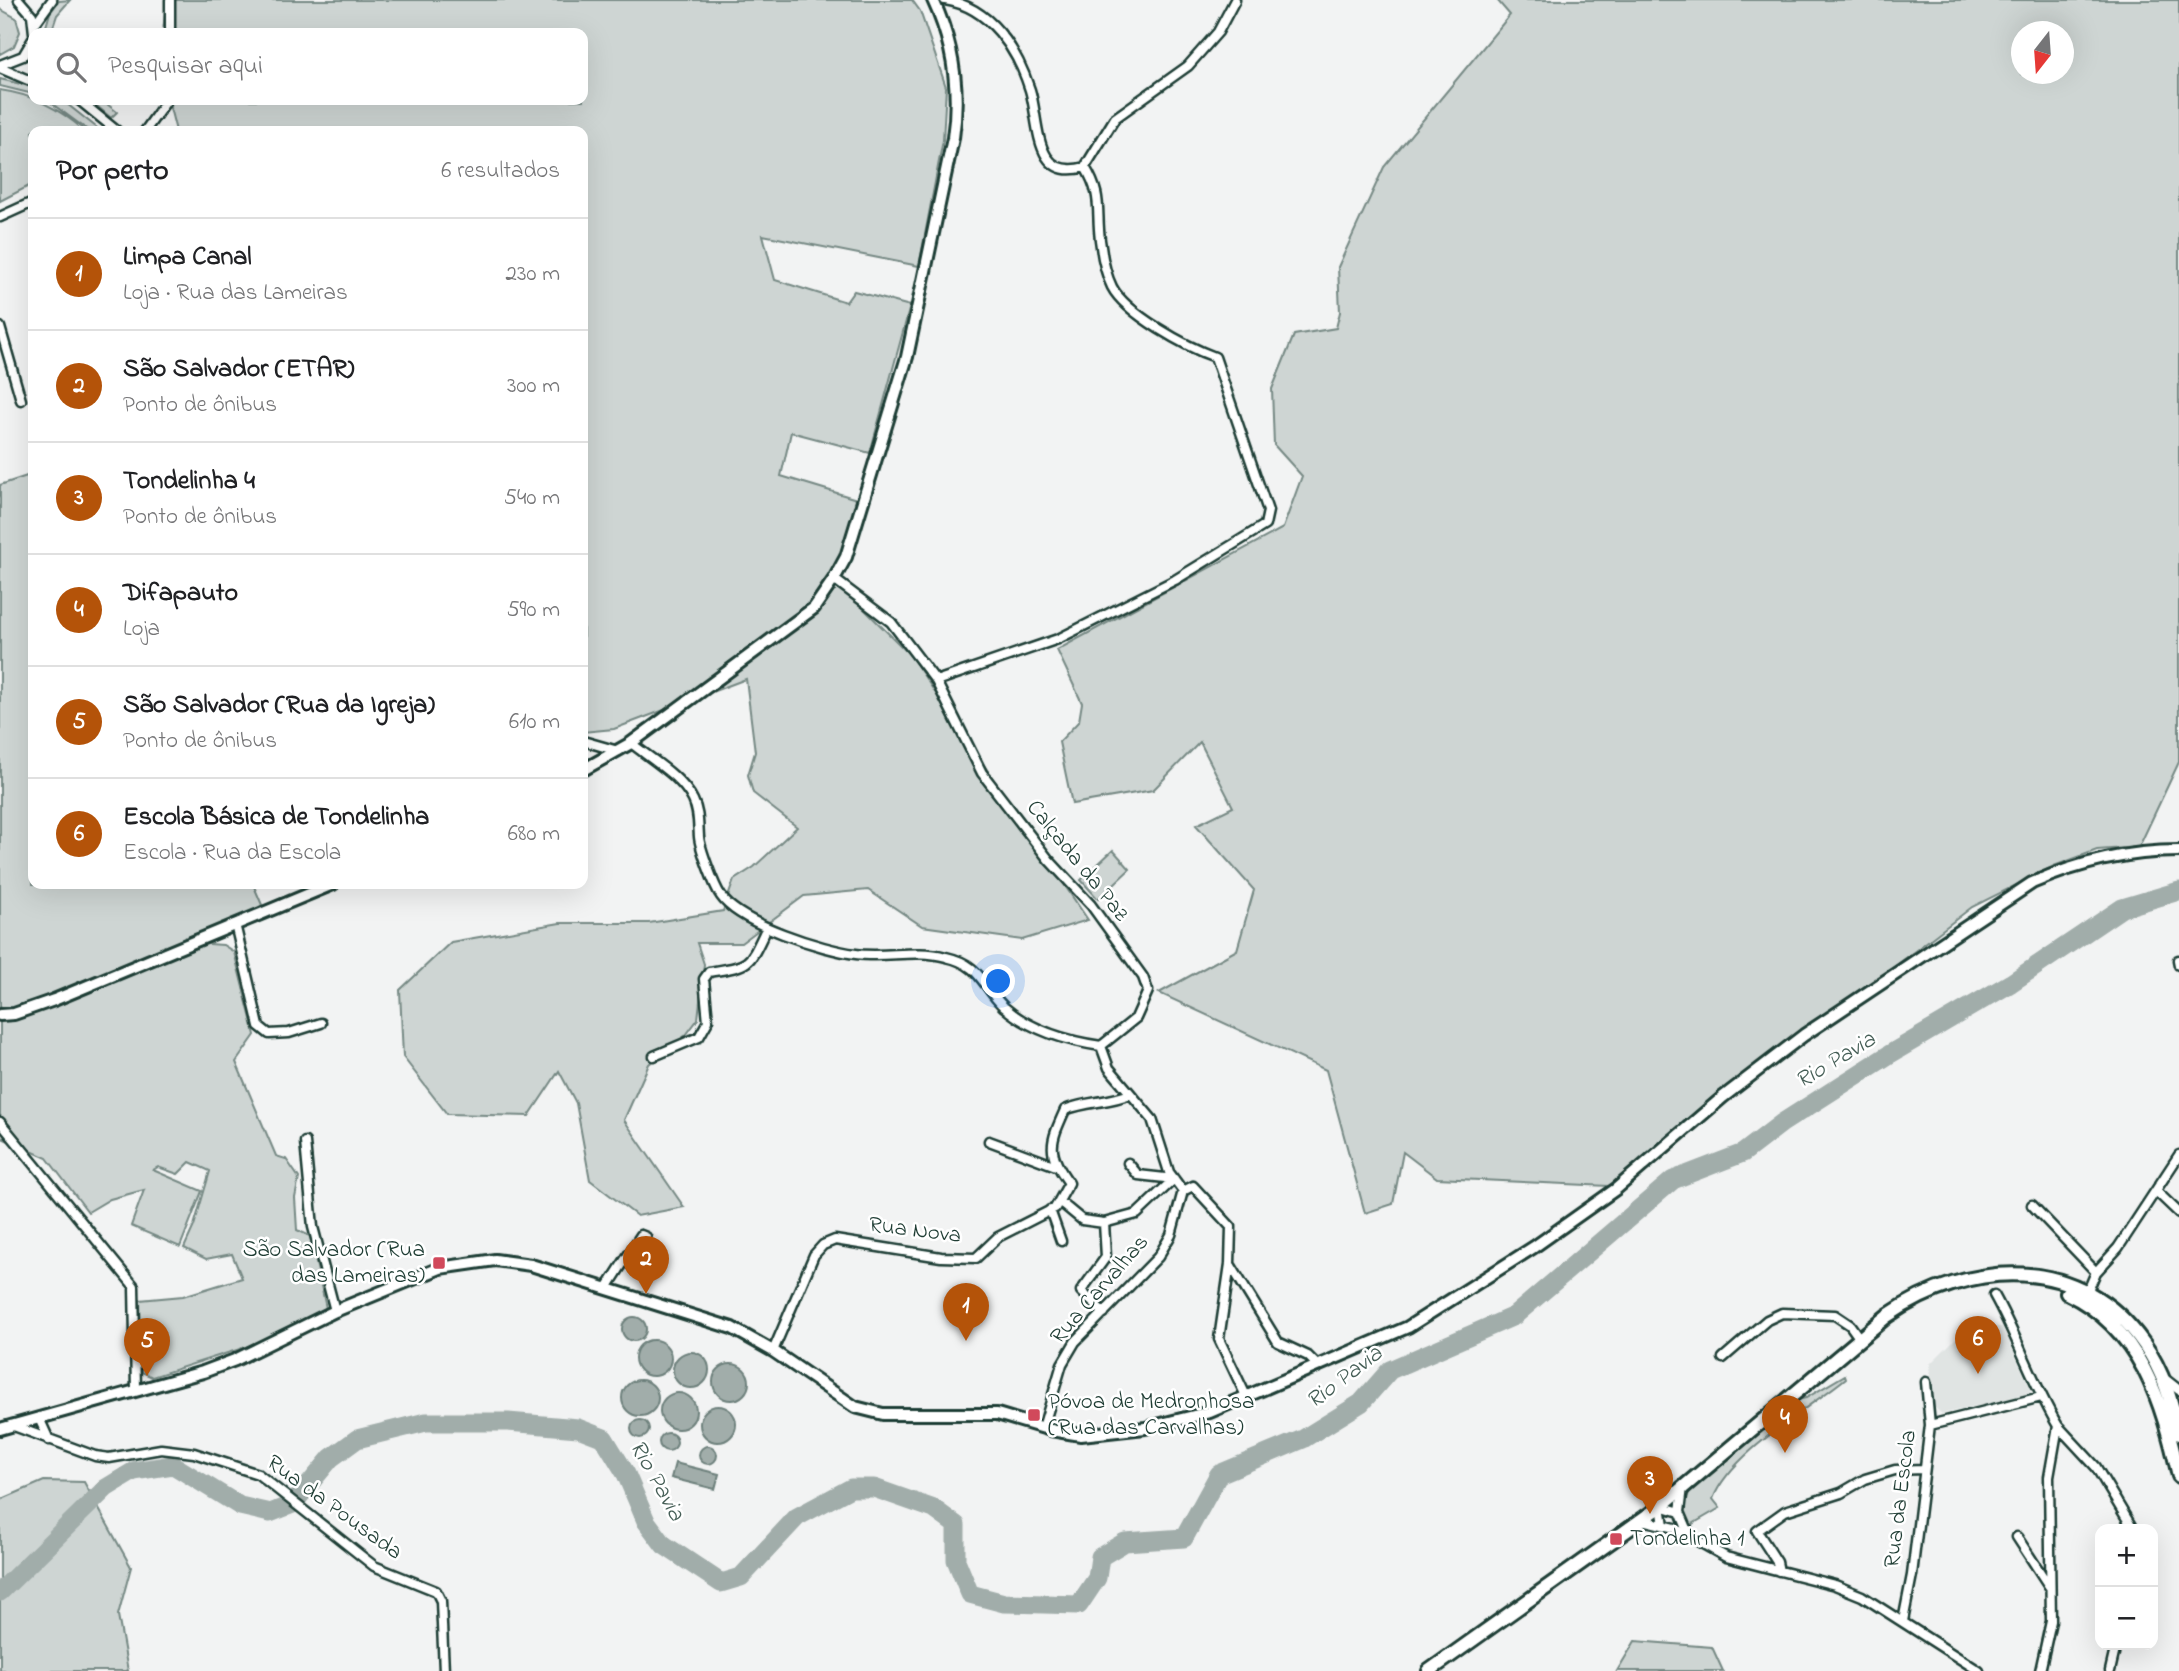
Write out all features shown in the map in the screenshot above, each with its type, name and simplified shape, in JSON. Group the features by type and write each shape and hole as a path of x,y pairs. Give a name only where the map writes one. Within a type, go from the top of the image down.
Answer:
{"main road":[{"path":"1429,1671 1661,1506 1860,1339 1910,1300 1935,1287 1975,1276 2022,1273 2062,1283 2087,1293 2114,1311 2131,1328 2175,1402 2179,1432"},
{"path":"1975,1276 2021,1279 2048,1285 2081,1300 2127,1331 2152,1367 2165,1399 2175,1402"},
{"path":"2110,1321 2136,1352 2149,1376 2179,1476"},
{"path":"2174,1455 2176,1443 2169,1410 2175,1402"}],"street":[{"path":"19,0 32,15 34,28"},
{"path":"35,28 52,0"},
{"path":"170,0 170,28"},
{"path":"588,767 631,743 814,608 846,557 907,357 958,106 942,20 933,0"},
{"path":"946,0 979,12 1000,32 1030,90 1040,144 1057,167 1070,171 1085,167 1115,118 1188,66 1218,32 1236,0"},
{"path":"0,67 23,56 28,48"},
{"path":"0,67 28,80"},
{"path":"85,105 111,126"},
{"path":"149,126 163,105"},
{"path":"936,681 1058,639 1175,580 1265,525 1268,511 1215,358 1191,348 1134,309 1113,290 1105,268 1100,238 1098,188 1085,167"},
{"path":"0,217 28,204"},
{"path":"0,327 21,400"},
{"name":"Calçada da Paz","path":"834,579 891,622 936,681 982,773 1049,860 1091,905 1143,977 1148,991 1136,1018 1101,1046"},
{"path":"588,742 618,751"},
{"path":"631,743 684,787 693,800 699,821 699,839 721,896 766,929 856,954 909,952 946,957 973,966 1002,1005 1016,1016 1073,1042 1101,1046 1109,1068 1152,1119 1174,1179 1182,1191 1193,1186 1231,1227 1230,1264 1219,1339 1245,1396"},
{"path":"6,1427 203,1372 335,1311 440,1268 495,1259 531,1265 732,1328 773,1351 855,1407 883,1414 997,1414 1043,1428 1081,1435 1145,1428 1210,1412 1403,1329 1534,1247 1616,1189 1723,1097 1804,1035 2005,900 2061,870 2154,851 2179,851"},
{"path":"0,1015 14,1014 54,1000 321,889"},
{"path":"235,924 259,1026 269,1034 289,1033 321,1023"},
{"path":"654,1056 699,1037 708,1021 704,979 709,972 744,966 751,960 766,929"},
{"path":"2178,960 2179,965"},
{"path":"1130,1094 1114,1101 1082,1103 1065,1110 1052,1138 1051,1149 1056,1166 1069,1183 1059,1200 1082,1220 1104,1223 1137,1214 1174,1179"},
{"path":"0,1122 134,1286 136,1390"},
{"path":"989,1141 1056,1166"},
{"path":"305,1142 313,1227 335,1311"},
{"path":"2087,1293 2096,1272 2118,1248 2179,1154"},
{"path":"1128,1163 1138,1175 1174,1179"},
{"name":"Rua Carvalhas","path":"1043,1428 1062,1364 1075,1342 1158,1257 1171,1235 1182,1191"},
{"path":"2156,1191 2179,1213"},
{"name":"Rua Nova","path":"773,1351 814,1255 823,1245 835,1240 941,1257 976,1258 998,1237 1050,1210 1059,1200"},
{"path":"2032,1205 2096,1272"},
{"path":"1050,1210 1061,1241"},
{"path":"1104,1223 1106,1257 1081,1292 1104,1313"},
{"path":"607,1288 641,1235 646,1237"},
{"path":"1230,1264 1278,1342 1308,1356 1317,1366"},
{"path":"1994,1295 2016,1335 2041,1397 2058,1426 2096,1467 2130,1524"},
{"path":"1723,1358 1767,1320 1783,1313 1835,1315 1850,1325 1860,1339"},
{"path":"2162,1377 2179,1390"},
{"name":"Rua da Escola","path":"1903,1621 1912,1575 1930,1425 1926,1382"},
{"path":"1930,1425 2041,1397"},
{"path":"39,1418 49,1440"},
{"path":"2040,1671 2051,1621 2049,1477 2058,1426"},
{"name":"Rua da Pousada","path":"6,1427 95,1456 109,1458 161,1449 194,1453 258,1474 374,1566 436,1591 441,1601 444,1671"},
{"path":"1779,1571 1777,1562 1757,1531 1785,1511 1841,1493 1865,1479 1895,1470 1923,1469"},
{"path":"1683,1488 1680,1512 1690,1536"},
{"path":"1664,1525 1661,1506 1680,1512"},
{"path":"1642,1520 1664,1525 1690,1536 1726,1557 1835,1585 1862,1596 1979,1671"},
{"path":"2017,1537 2049,1586"},
{"path":"2110,1671 2115,1650"}],"shaded area":[{"path":"70,0 57,15 53,28 46,28 50,13 59,1"},
{"path":"166,0 912,0 920,11 946,87 943,140 919,266 763,235 775,280 846,302 854,291 910,306 870,453 791,432 781,476 860,500 834,579 910,655 1088,920 1022,940 922,926 868,890 804,896 741,943 697,943 704,964 698,1019 686,1035 649,1064 624,1120 684,1207 637,1216 590,1180 576,1103 559,1071 529,1116 447,1114 403,1057 400,990 451,942 560,923 649,923 723,911 734,880 754,867 797,827 753,793 748,775 755,752 746,679 614,729 588,732 588,126 175,126 169,105 588,105 588,28 163,28"},
{"path":"1497,0 2179,0 2179,762 2139,847 2097,850 2054,866 1972,907 1609,1186 1437,1178 1403,1152 1393,1204 1365,1213 1326,1070 1159,993 1237,950 1254,890 1196,825 1233,807 1200,742 1153,790 1072,804 1059,742 1079,721 1082,703 1057,650 1283,528 1302,476 1274,445 1272,389 1294,335 1336,328 1340,312 1338,267 1384,167 1510,15"},
{"path":"0,9 16,18 20,32 14,46 0,54"},
{"path":"0,79 28,86 28,93 0,86"},
{"path":"0,90 28,97 28,105 47,105 79,126 28,126 28,187 0,201"},
{"path":"54,105 68,105 95,126 82,126"},
{"path":"96,105 108,105 117,112 111,118"},
{"path":"28,476 28,889 255,889 262,905 209,944 223,945 234,952 255,1035 236,1062 276,1156 286,1159 299,1178 295,1198 297,1230 310,1236 326,1308 262,1342 152,1377 142,1372 140,1300 183,1296 242,1278 232,1254 206,1259 184,1248 194,1226 210,1171 190,1162 178,1174 158,1167 153,1170 202,1191 180,1247 131,1226 144,1190 110,1199 88,1212 47,1158 0,1137 0,485"},
{"path":"1113,850 1130,869 1098,899 1081,880"},
{"path":"634,1317 645,1324 646,1329 639,1340 634,1341 623,1334 622,1329 629,1318"},
{"path":"1980,1326 2002,1327 2031,1390 2026,1395 1942,1414 1932,1405 1930,1364 1957,1337"},
{"path":"653,1340 666,1345 671,1358 666,1371 653,1376 640,1371 635,1358 640,1345"},
{"path":"691,1352 704,1357 709,1370 704,1383 691,1388 678,1383 673,1370 678,1357"},
{"path":"731,1364 744,1369 749,1382 744,1395 731,1400 718,1395 713,1382 718,1369"},
{"path":"1845,1375 1846,1378 1772,1433 1736,1465 1713,1499 1720,1508 1689,1526 1683,1506 1691,1489 1797,1400 1806,1398"},
{"path":"640,1380 653,1385 658,1398 653,1411 640,1416 627,1411 622,1398 627,1385"},
{"path":"678,1393 691,1398 696,1411 691,1424 678,1429 665,1424 660,1411 665,1398"},
{"path":"718,1406 731,1411 736,1424 731,1437 718,1442 705,1437 700,1424 705,1411"},
{"path":"640,1420 646,1423 649,1429 646,1435 640,1438 634,1435 631,1429 634,1423"},
{"path":"668,1433 674,1436 677,1442 674,1448 668,1451 662,1448 659,1442 662,1436"},
{"path":"708,1446 714,1449 717,1455 714,1461 708,1464 702,1461 699,1455 702,1449"},
{"path":"675,1463 719,1474 715,1489 671,1478"},
{"path":"44,1481 84,1482 131,1567 118,1615 128,1671 0,1671 0,1500"},
{"path":"1635,1641 1712,1647 1723,1671 1617,1671"}],"waterway":[{"name":"Rio Pavia","path":"0,1592 106,1488 134,1471 173,1465 240,1506 270,1513 293,1504 331,1458 357,1439 426,1422 508,1422 578,1428 604,1438 626,1474 646,1521 664,1545 721,1583 741,1577 797,1517 851,1488 874,1488 934,1509 956,1525 956,1560 970,1594 1004,1603 1079,1605 1097,1578 1100,1557 1125,1542 1184,1538 1219,1474 1303,1439 1361,1403 1390,1370 1514,1316 1673,1180 1743,1153 1782,1123 1890,1054 2011,983 2122,908 2179,891"}],"place":[{"name":"São Salvador (Rua das Lameiras)","path":"439,1263"},
{"name":"São Salvador (ETAR)","path":"646,1294"},
{"name":"Limpa Canal","path":"966,1341"},
{"name":"Escola Básica de Tondelinha","path":"1978,1374"},
{"name":"São Salvador (Rua da Igreja)","path":"147,1376"},
{"name":"Póvoa de Medronhosa (Rua das Carvalhas)","path":"1034,1415"},
{"name":"Difapauto","path":"1785,1453"},
{"name":"Tondelinha 4","path":"1650,1514"},
{"name":"Tondelinha 1","path":"1616,1539"}]}
